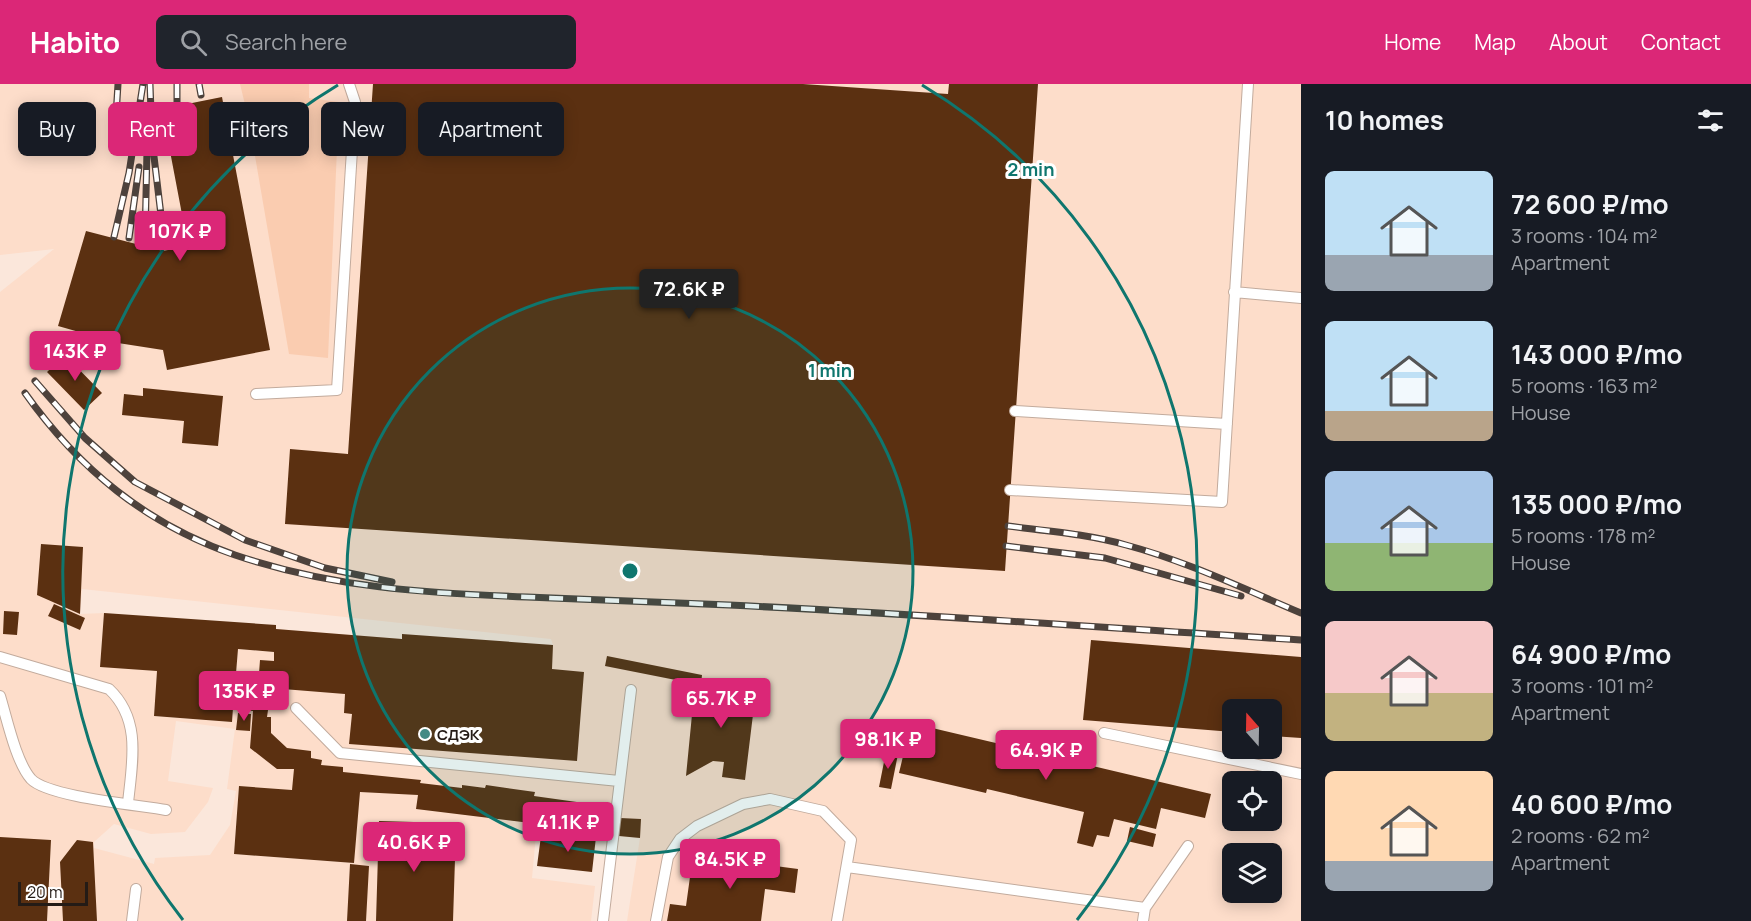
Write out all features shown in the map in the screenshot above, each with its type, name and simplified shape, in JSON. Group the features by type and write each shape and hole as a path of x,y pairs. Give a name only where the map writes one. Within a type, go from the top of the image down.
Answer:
{"lane":[{"path":"256,394 337,390 355,102 349,84"},
{"path":"1010,490 1222,502 1248,84"},
{"path":"1234,292 1301,298"},
{"path":"1016,411 1227,424"},
{"path":"0,657 109,689 120,700 132,730 134,750 128,803"},
{"path":"603,921 631,690"},
{"path":"0,696 22,764 32,780 50,790 166,810"},
{"path":"296,708 340,753 620,781"},
{"path":"1104,733 1301,774"},
{"path":"656,921 668,857 680,839 697,826 743,804 770,799 823,811 851,840 837,921"},
{"path":"1143,921 1145,908 1188,846"},
{"path":"847,867 1145,908"},
{"path":"132,921 136,889"}],"shaded area":[{"path":"0,84 1301,84 1301,921 627,921 640,838 619,836 613,831 537,824 532,878 595,886 591,921 0,921 0,292 54,249 0,255","holes":["82,589 551,639 553,645 402,639 276,629 274,652 238,649 232,722 154,716 157,671 100,666 104,613 80,614","176,721 235,729 227,789 236,791 230,825 210,855 155,858 154,864 94,848 94,842 114,824 151,834 185,832 208,802 213,788 168,781","239,787 310,792 354,863 234,854"]},
{"path":"240,84 309,84 309,98 339,102 321,102 321,156 337,156 328,358 289,354 255,156 309,156 309,102 244,102"}],"building":[{"path":"373,84 803,84 948,94 949,84 1038,84 1005,571 285,524 290,449 348,454 368,156 406,156 406,102 372,102"},
{"path":"222,97 223,102 209,102 209,156 233,156 270,350 167,370 163,350 118,343 58,326 86,231 163,251 188,246 171,156 197,156 197,102"},
{"path":"65,355 102,393 84,410 47,372"},
{"path":"143,388 223,396 218,446 182,443 184,421 122,415 124,394 143,396"},
{"path":"41,544 83,547 80,614 37,595"},
{"path":"54,604 85,618 80,630 48,616"},
{"path":"4,611 19,612 17,635 3,634"},
{"path":"104,613 276,625 276,629 402,639 402,634 553,645 552,669 584,672 577,761 349,744 352,714 344,713 345,694 258,687 260,660 274,661 274,652 238,649 234,698 269,703 267,717 271,717 271,733 287,748 311,751 311,758 322,760 321,765 343,767 343,772 421,780 420,783 462,788 462,785 485,788 486,785 535,792 534,796 591,804 604,824 603,832 416,809 418,795 360,792 354,863 234,854 239,786 292,790 294,769 277,769 250,748 253,711 233,708 232,722 154,716 157,671 100,667"},
{"path":"1091,640 1301,657 1301,738 1282,737 1282,699 1222,699 1222,731 1083,720"},
{"path":"607,656 702,675 701,685 605,666"},
{"path":"695,684 756,690 745,780 722,777 724,762 713,761 686,776"},
{"path":"238,713 251,714 250,731 236,730"},
{"path":"911,723 1211,794 1205,818 1161,808 1156,829 1114,819 1109,837 1097,835 1093,847 1077,843 1084,812 987,789 986,793 899,773"},
{"path":"886,752 898,754 891,789 879,787"},
{"path":"620,818 641,819 640,838 619,836"},
{"path":"379,821 448,823 447,859 455,859 453,921 376,921"},
{"path":"1130,827 1156,834 1153,847 1127,841"},
{"path":"569,834 596,837 592,872 537,866 541,836 569,840"},
{"path":"0,837 51,840 47,921 0,921"},
{"path":"77,840 93,842 97,921 63,921 60,862"},
{"path":"693,855 798,869 795,893 765,889 761,921 667,921 670,904 686,906"},
{"path":"350,864 369,866 366,921 347,921"}],"railway":[{"path":"117,102 118,84"},
{"path":"114,237 129,173 143,84"},
{"path":"150,84 152,140 164,240"},
{"path":"177,84 177,102"},
{"path":"199,84 201,95"},
{"path":"145,240 147,156"},
{"path":"129,238 139,167"},
{"path":"35,381 85,438 135,482 245,540 325,568 392,582"},
{"path":"25,393 68,446 92,469 117,491 172,527 235,555 271,566 344,582 416,591 729,605 1301,640"},
{"path":"1008,526 1067,533 1126,545 1215,576 1301,613"},
{"path":"1006,546 1105,558 1241,596"}],"place":[{"name":"СДЭК","path":"425,734"}]}
